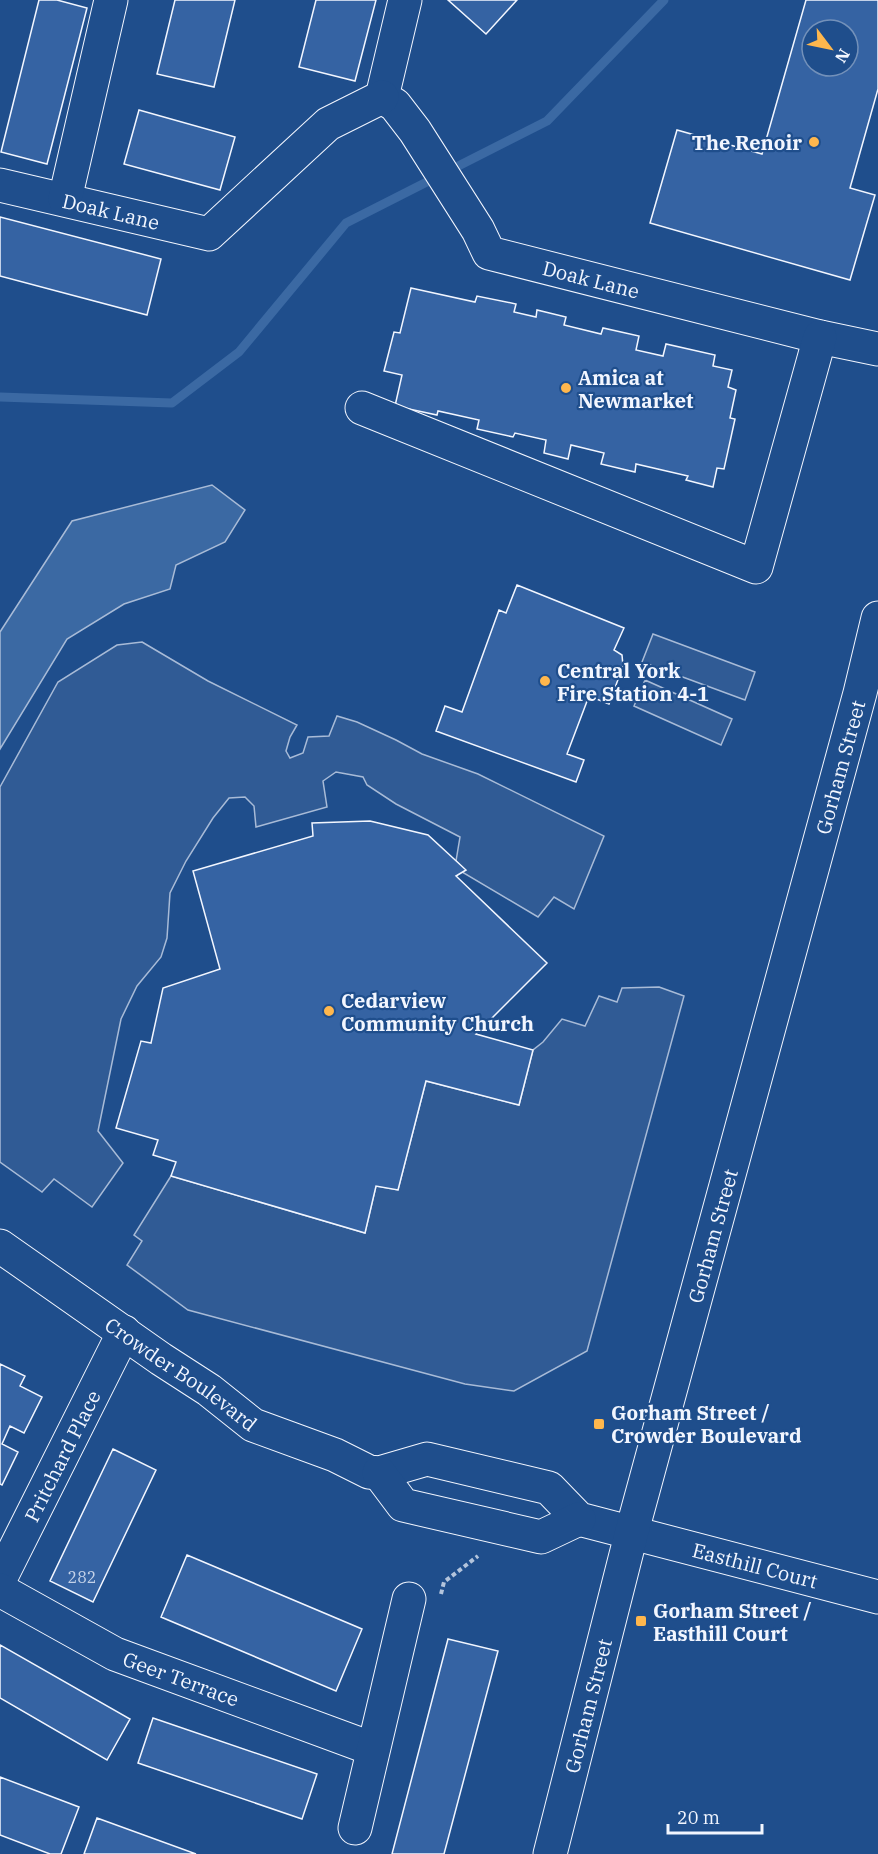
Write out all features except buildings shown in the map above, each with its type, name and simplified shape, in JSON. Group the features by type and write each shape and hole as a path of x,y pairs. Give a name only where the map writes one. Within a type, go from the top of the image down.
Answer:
{"street":[{"name":"Doak Lane","path":"111,0 65,199 209,234 328,124 382,97 395,105 415,131 478,231 489,253 878,350"},
{"path":"382,97 405,0"},
{"path":"0,184 65,199"},
{"path":"362,408 756,567 820,337"},
{"name":"Gorham Street","path":"550,1854 632,1532 857,705 878,618"},
{"name":"Crowder Boulevard","path":"0,1246 209,1390 253,1425 335,1455 369,1472 379,1473"},
{"name":"Pritchard Place","path":"0,1579 65,1454 124,1332"},
{"path":"579,1519 541,1537 403,1505 379,1473 427,1459 549,1488 579,1519 632,1532"},
{"name":"Easthill Court","path":"632,1532 878,1597"},
{"name":"Geer Terrace","path":"0,1590 115,1654 372,1749"},
{"path":"356,1828 372,1749 409,1599"}],"path":[{"path":"409,1599 440,1597 444,1582 513,1530"}],"shaded area":[{"path":"212,485 245,510 225,542 176,565 170,589 124,604 67,639 0,749 0,632 72,521"},
{"path":"653,634 755,672 745,700 642,662"},
{"path":"142,642 208,681 297,725 286,751 290,758 303,753 308,737 329,736 337,716 357,722 422,754 478,774 604,836 574,909 554,897 538,917 462,872 465,870 456,861 460,837 396,804 367,785 363,777 336,772 323,781 327,807 256,827 254,806 245,797 229,798 213,818 186,861 170,893 167,938 161,957 137,986 121,1019 98,1131 123,1163 92,1207 54,1179 42,1192 0,1162 0,787 58,682 117,645"},
{"path":"645,680 732,719 721,745 634,706"},
{"path":"659,987 684,996 587,1351 514,1391 465,1384 188,1310 127,1265 142,1241 134,1235 171,1176 365,1233 376,1186 398,1190 426,1081 519,1105 533,1050 543,1042 562,1019 585,1026 599,996 617,1002 622,988"}],"waterway":[{"path":"0,397 172,403 239,352 346,223 547,121 664,0"}],"place":[{"name":"The Renoir","path":"814,142"},
{"name":"Amica at Newmarket","path":"566,388"},
{"name":"Central York Fire Station 4-1","path":"545,681"},
{"name":"Cedarview Community Church","path":"329,1011"},
{"name":"Gorham Street / Crowder Boulevard","path":"599,1424"},
{"name":"Gorham Street / Easthill Court","path":"641,1621"}]}
